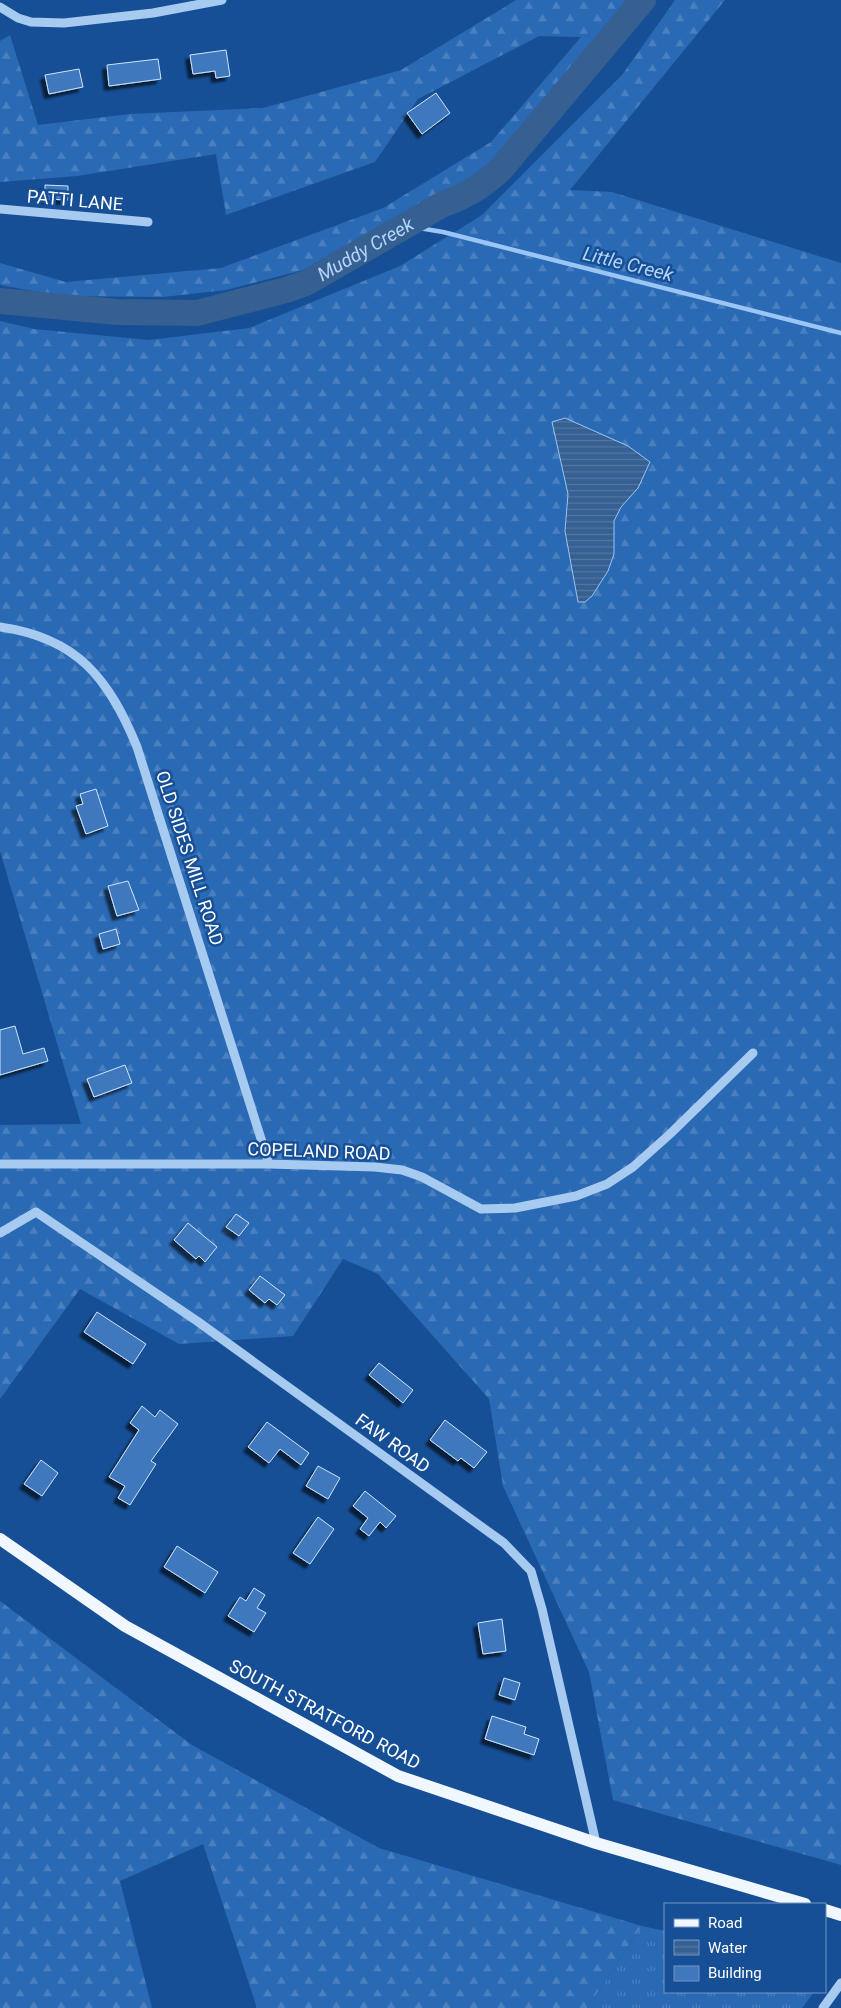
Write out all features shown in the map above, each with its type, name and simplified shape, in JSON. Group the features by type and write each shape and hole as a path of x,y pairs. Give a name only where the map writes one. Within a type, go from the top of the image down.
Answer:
{"main road":[{"name":"SOUTH STRATFORD ROAD","path":"0,1539 125,1626 398,1776 596,1843 802,1903"},
{"path":"826,1910 841,1915"}],"street":[{"path":"0,7 31,22 64,23 152,14 222,0"},
{"name":"PATTI LANE","path":"0,209 148,222"},
{"name":"OLD SIDES MILL ROAD","path":"0,627 37,635 73,654 89,667 107,687 121,710 140,757 270,1164"},
{"name":"COPELAND ROAD","path":"0,1164 270,1164 402,1170 440,1185 469,1204 494,1210 576,1196 608,1184 633,1167 670,1134 753,1053"},
{"name":"FAW ROAD","path":"0,1233 36,1212 197,1321 504,1543 531,1571 534,1580 596,1843"},
{"path":"823,2008 841,1983"}],"green space":[{"path":"516,0 628,0 558,89 486,174 307,269 226,290 163,297 60,296 0,285 0,263 66,282 221,268 383,208 491,142 581,37 539,36 418,99 375,162 226,215 216,154 77,176 0,182 0,41 10,35 38,125 130,114 263,108 401,70"},
{"path":"675,0 725,0 570,190 612,192 841,263 841,1865 613,1800 589,1672 503,1486 489,1399 378,1274 343,1259 293,1336 179,1344 80,1289 0,1399 0,1125 81,1124 0,851 0,321 34,329 149,340 249,328 400,266 482,215 622,75"},
{"path":"0,1601 192,1745 379,1848 642,1926 587,2008 257,2008 203,1844 120,1881 152,2008 0,2008"},
{"path":"642,1926 664,1931 664,1993 813,1993 802,2008 587,2008"}],"water":[{"path":"565,418 628,446 650,462 638,488 621,507 614,521 614,554 608,571 592,596 585,602 578,602 565,531 568,494 552,422"}],"building":[{"path":"226,50 230,76 216,78 215,71 193,74 190,55"},
{"path":"158,59 161,79 109,86 107,65"},
{"path":"79,69 83,87 49,94 45,75"},
{"path":"436,93 450,113 422,134 407,113"},
{"path":"45,185 68,186 68,200 45,199"},
{"path":"96,789 108,826 86,834 76,806 83,804 80,794"},
{"path":"128,881 139,910 117,916 108,886"},
{"path":"116,929 120,944 103,949 99,934"},
{"path":"15,1026 23,1054 44,1048 48,1061 0,1075 0,1030"},
{"path":"125,1065 132,1083 94,1097 87,1079"},
{"path":"236,1214 249,1223 239,1236 226,1227"},
{"path":"188,1223 217,1247 205,1262 199,1256 196,1259 174,1240"},
{"path":"260,1276 285,1295 277,1305 269,1299 265,1303 249,1290"},
{"path":"97,1312 146,1344 133,1364 84,1332"},
{"path":"379,1363 413,1390 403,1403 369,1375"},
{"path":"142,1406 155,1417 160,1410 178,1424 151,1461 156,1464 130,1505 118,1498 125,1486 109,1477 139,1430 130,1423"},
{"path":"445,1420 487,1452 474,1468 461,1458 458,1461 430,1440"},
{"path":"267,1422 309,1453 301,1465 280,1449 269,1463 248,1447"},
{"path":"41,1460 58,1473 42,1496 24,1484"},
{"path":"318,1466 340,1478 328,1499 306,1486"},
{"path":"365,1491 396,1516 386,1528 380,1522 369,1536 360,1529 368,1518 353,1506"},
{"path":"318,1517 334,1529 310,1564 293,1553"},
{"path":"177,1546 218,1572 205,1593 164,1567"},
{"path":"254,1588 265,1595 257,1608 266,1613 254,1632 228,1616 240,1597 246,1601"},
{"path":"502,1619 506,1651 483,1654 478,1623"},
{"path":"504,1678 520,1683 515,1700 499,1695"},
{"path":"492,1716 526,1727 524,1734 539,1739 534,1755 485,1739"}],"waterway":[{"name":"Muddy Creek","path":"0,301 117,312 197,313 306,283 443,204 467,194 495,175 643,0"},
{"name":"Little Creek","path":"407,226 443,232 841,333"}]}
